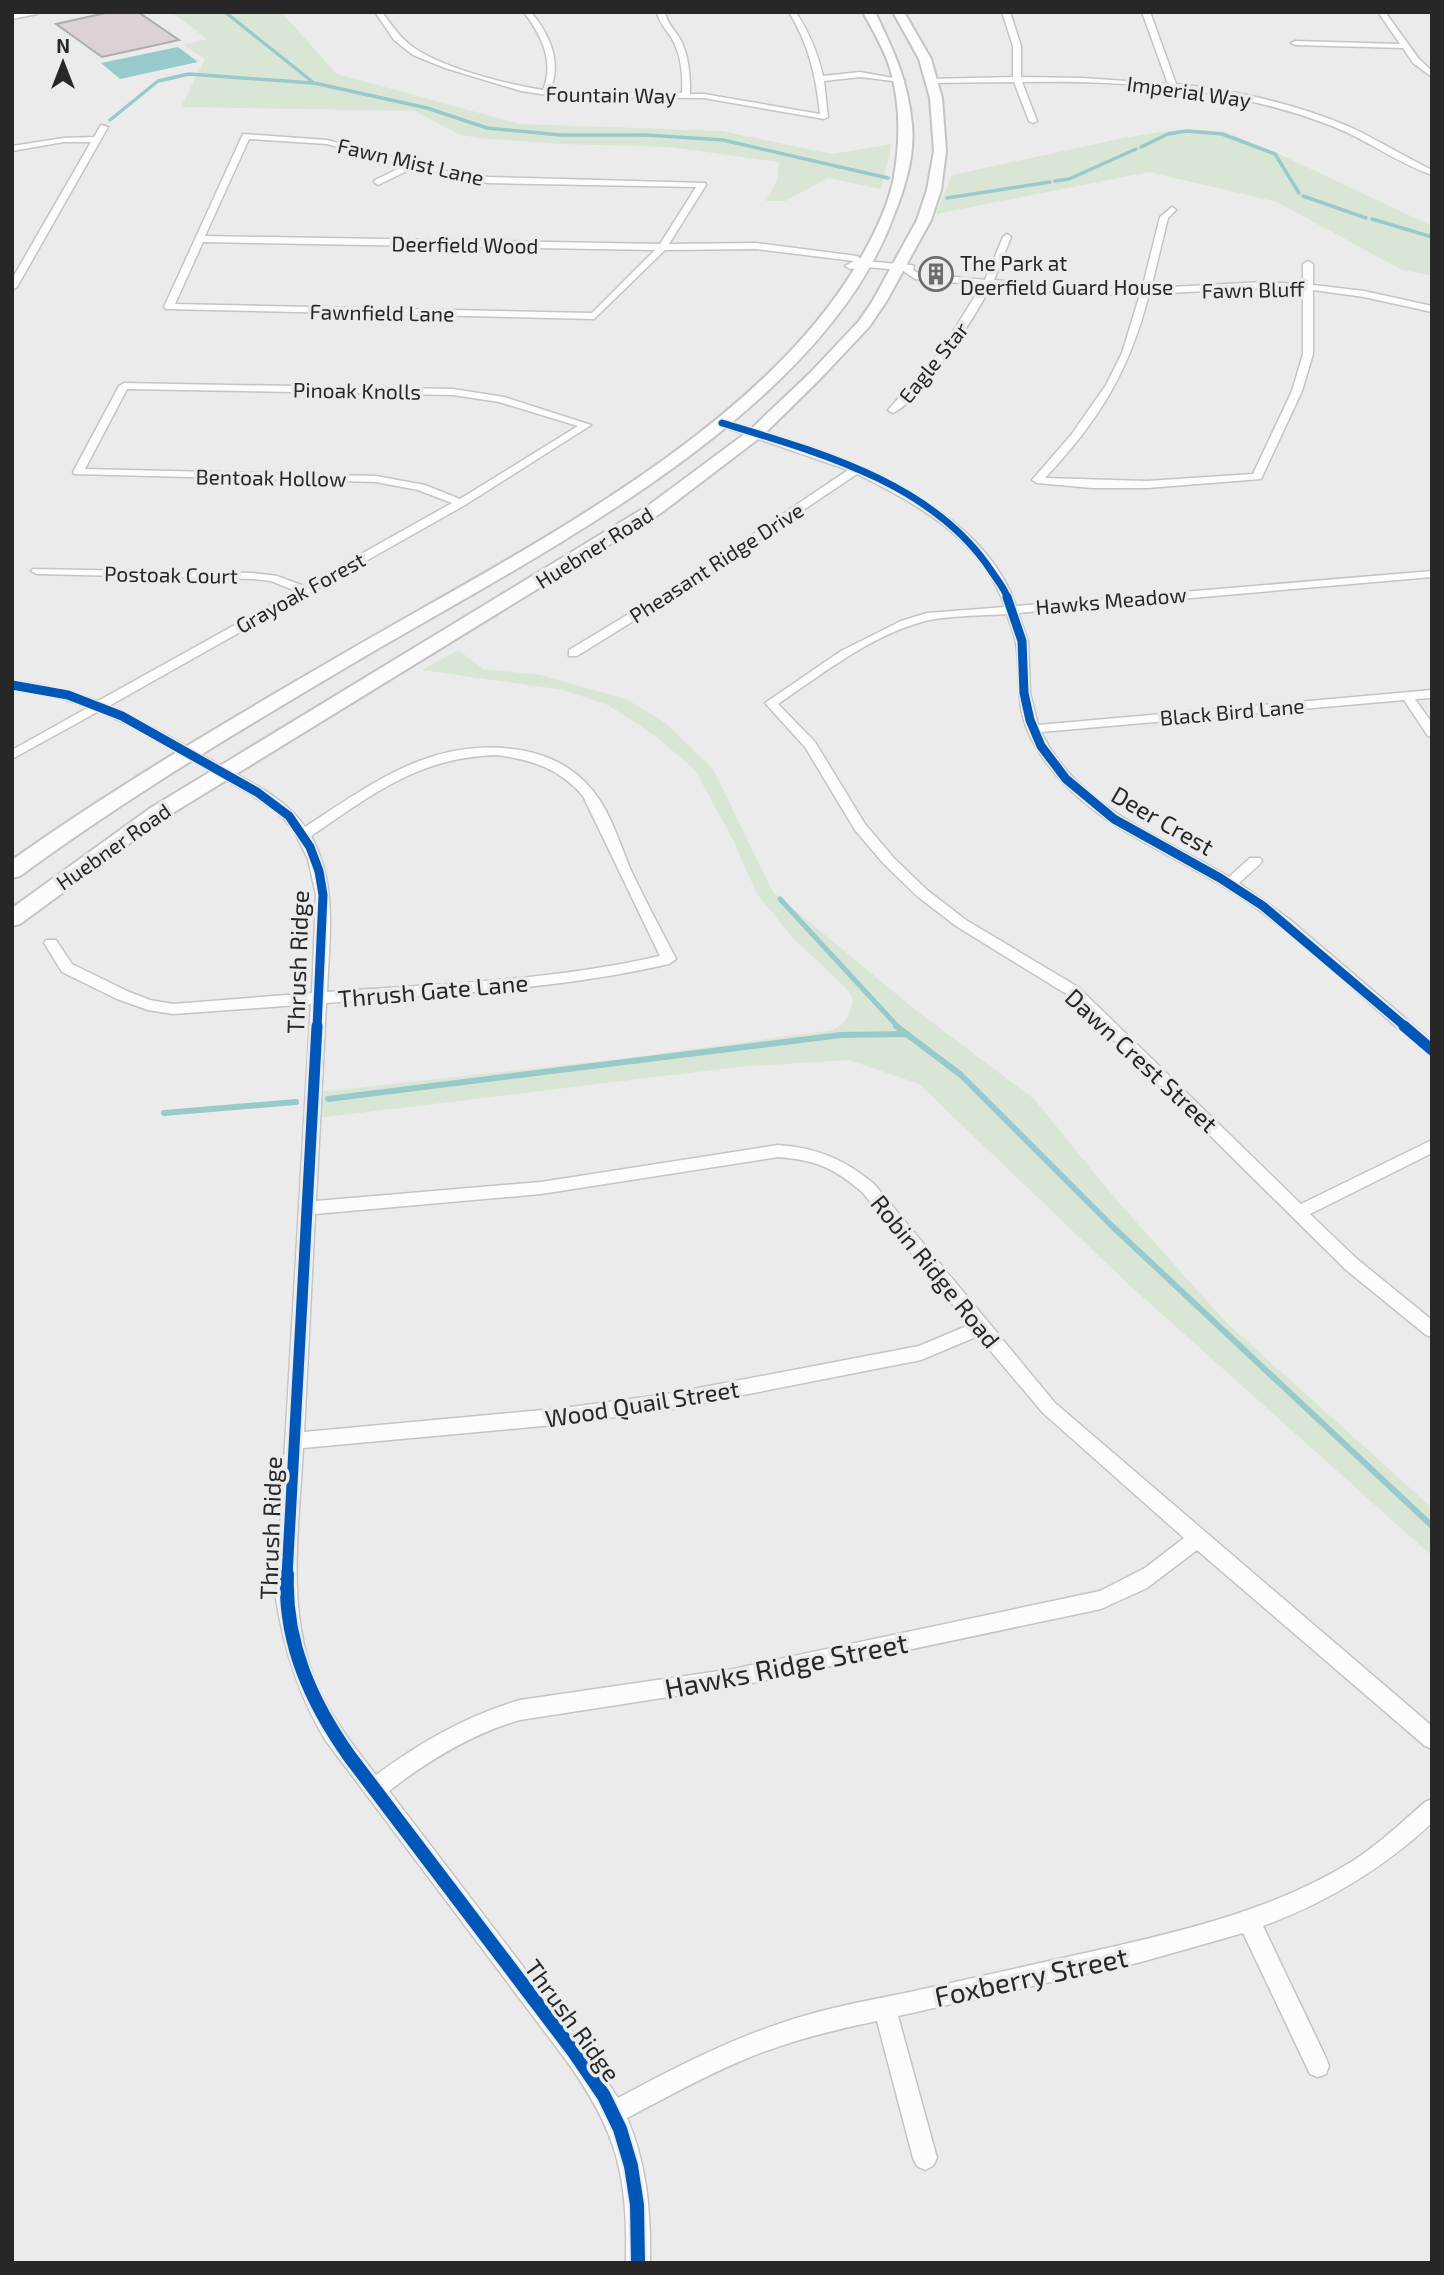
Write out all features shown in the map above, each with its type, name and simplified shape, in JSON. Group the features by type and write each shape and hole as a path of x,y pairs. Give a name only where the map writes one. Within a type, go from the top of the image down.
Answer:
{"main road":[{"path":"12,16 33,12"},
{"name":"Huebner Road","path":"12,919 156,814 655,509 757,433 864,324 902,269 924,220 939,160 936,98 896,60 869,12"},
{"name":"Huebner Road","path":"12,872 121,794 621,496 722,423 776,375 829,318 891,216 906,159 905,97 925,60 898,12"}],"street":[{"name":"Fountain Way","path":"378,12 397,38 429,59 545,94 686,95 725,99 824,117 820,79"},
{"path":"527,12 546,39 552,66 552,83 545,94"},
{"path":"661,12 664,25 676,39 684,63 686,95"},
{"path":"792,12 809,41 820,71 820,79"},
{"path":"1006,12 1017,46 1017,79 1033,121"},
{"path":"1146,12 1172,85"},
{"path":"1381,12 1432,75"},
{"path":"1295,43 1406,46"},
{"name":"Imperial Way","path":"820,79 839,84 875,84 1080,78 1172,85 1238,95 1301,112 1365,137 1432,173"},
{"path":"12,287 104,127"},
{"name":"Fawn Mist Lane","path":"200,239 246,136 327,142 466,177 510,182 702,185 663,247"},
{"path":"12,149 97,139"},
{"path":"378,182 412,164"},
{"path":"1172,210 1164,217 1126,354 1111,383 1057,460 1037,480 1075,485 1145,486 1257,477 1297,391 1308,354 1308,264"},
{"name":"Eagle Star","path":"893,410 920,384 964,327 988,282 1007,237"},
{"name":"Deerfield Wood","path":"200,239 731,248 852,266 863,264 902,269"},
{"name":"Fawnfield Lane","path":"200,239 169,307 594,316 663,247"},
{"name":"Fawn Bluff","path":"902,269 915,276 1091,292 1143,292 1239,286 1309,287 1364,294 1432,309"},
{"name":"Pinoak Knolls","path":"78,472 124,386 461,393 500,399 586,425"},
{"name":"Deer Crest","path":"722,423 857,468 897,489 951,526 991,569 1012,608 1022,645 1024,694 1033,729 1058,770 1096,806 1144,839 1230,884 1273,914 1432,1050"},
{"name":"Grayoak Forest","path":"12,755 461,503 586,425"},
{"name":"Pheasant Ridge Drive","path":"573,653 689,582 857,468"},
{"name":"Bentoak Hollow","path":"78,472 376,479 421,487 461,503"},
{"name":"Postoak Court","path":"37,571 253,576 273,578 304,590"},
{"name":"Hawks Meadow","path":"771,703 869,638 896,626 944,614 1432,574"},
{"name":"Thrush Ridge","path":"12,685 64,692 98,705 252,789 288,816 303,835 320,870 323,889 286,1598 294,1650 307,1691 322,1720 577,2056 613,2113 632,2176 637,2208 638,2263"},
{"name":"Black Bird Lane","path":"1033,729 1432,694"},
{"path":"1407,696 1432,733"},
{"name":"Dawn Crest Street","path":"771,703 810,745 860,827 888,860 922,893 961,923 1073,991 1371,1283 1432,1330"},
{"name":"Thrush Gate Lane","path":"51,943 67,968 122,995 148,1005 173,1009 575,978 668,959 594,802 580,784 556,766 538,758 495,750 471,750 426,760 397,774 303,835"},
{"path":"1230,884 1255,862"},
{"path":"1299,1212 1432,1146"},
{"name":"Robin Ridge Road","path":"306,1208 541,1188 778,1151 807,1153 834,1161 869,1189 1049,1408 1432,1739"},
{"name":"Wood Quail Street","path":"294,1441 564,1416 667,1402 922,1353 982,1327"},
{"name":"Hawks Ridge Street","path":"374,1789 428,1748 472,1724 496,1716 520,1710 733,1678 1101,1600 1121,1593 1158,1572 1197,1538"},
{"name":"Foxberry Street","path":"613,2113 726,2054 791,2031 1180,1943 1250,1921 1322,1891 1371,1861 1415,1827 1432,1809"},
{"path":"1250,1921 1318,2066"},
{"path":"885,2008 925,2158"}],"green space":[{"path":"171,12 281,12 337,74 520,124 722,131 832,154 892,144 881,189 828,178 785,201 766,201 777,180 779,162 670,147 478,138 458,134 415,111 181,107 205,59 184,45 207,39"},
{"path":"1181,129 1223,131 1277,153 1432,226 1432,276 1400,269 1277,202 1149,172 936,214 952,175 1123,138"},
{"path":"458,650 484,669 541,675 626,699 667,724 713,769 773,892 917,1011 1034,1099 1119,1203 1225,1321 1432,1508 1432,1556 1125,1281 919,1084 849,1060 738,1067 318,1118 318,1092 621,1059 834,1030 848,1017 851,1008 853,998 846,988 793,938 757,894 733,840 695,770 654,735 608,705 563,690 422,670"}],"water":[{"path":"178,47 198,62 120,79 101,63"}],"building":[{"path":"110,12 138,12 179,40 102,57 56,24"}],"waterway":[{"path":"225,12 314,83 427,108 487,128 561,135 646,135 723,140 888,178"},
{"path":"110,120 158,81 189,74 312,83"},
{"path":"1141,147 1168,134 1187,131 1222,134 1275,154 1299,193"},
{"path":"1055,181 1069,179 1136,149"},
{"path":"947,198 1050,182"},
{"path":"1303,196 1366,218"},
{"path":"1372,219 1432,237"},
{"path":"780,899 899,1028"},
{"path":"896,1026 907,1034"},
{"path":"328,1099 841,1035 907,1034"},
{"path":"907,1034 961,1075 1113,1227 1432,1526"},
{"path":"164,1113 296,1102"}],"cycle path":[{"path":"722,423 814,452 860,471 905,493 946,521 980,554 1006,593 1022,641 1024,693 1030,720 1041,746 1066,779 1114,819 1220,878 1263,906 1432,1050"},
{"path":"12,685 68,695 122,716 172,743 282,809 304,836 315,859 324,908 286,1598 291,1633 308,1689 334,1734 574,2052 613,2112 631,2166 638,2225 638,2263"}],"place":[{"name":"The Park at Deerfield Guard House","path":"936,274"}]}
